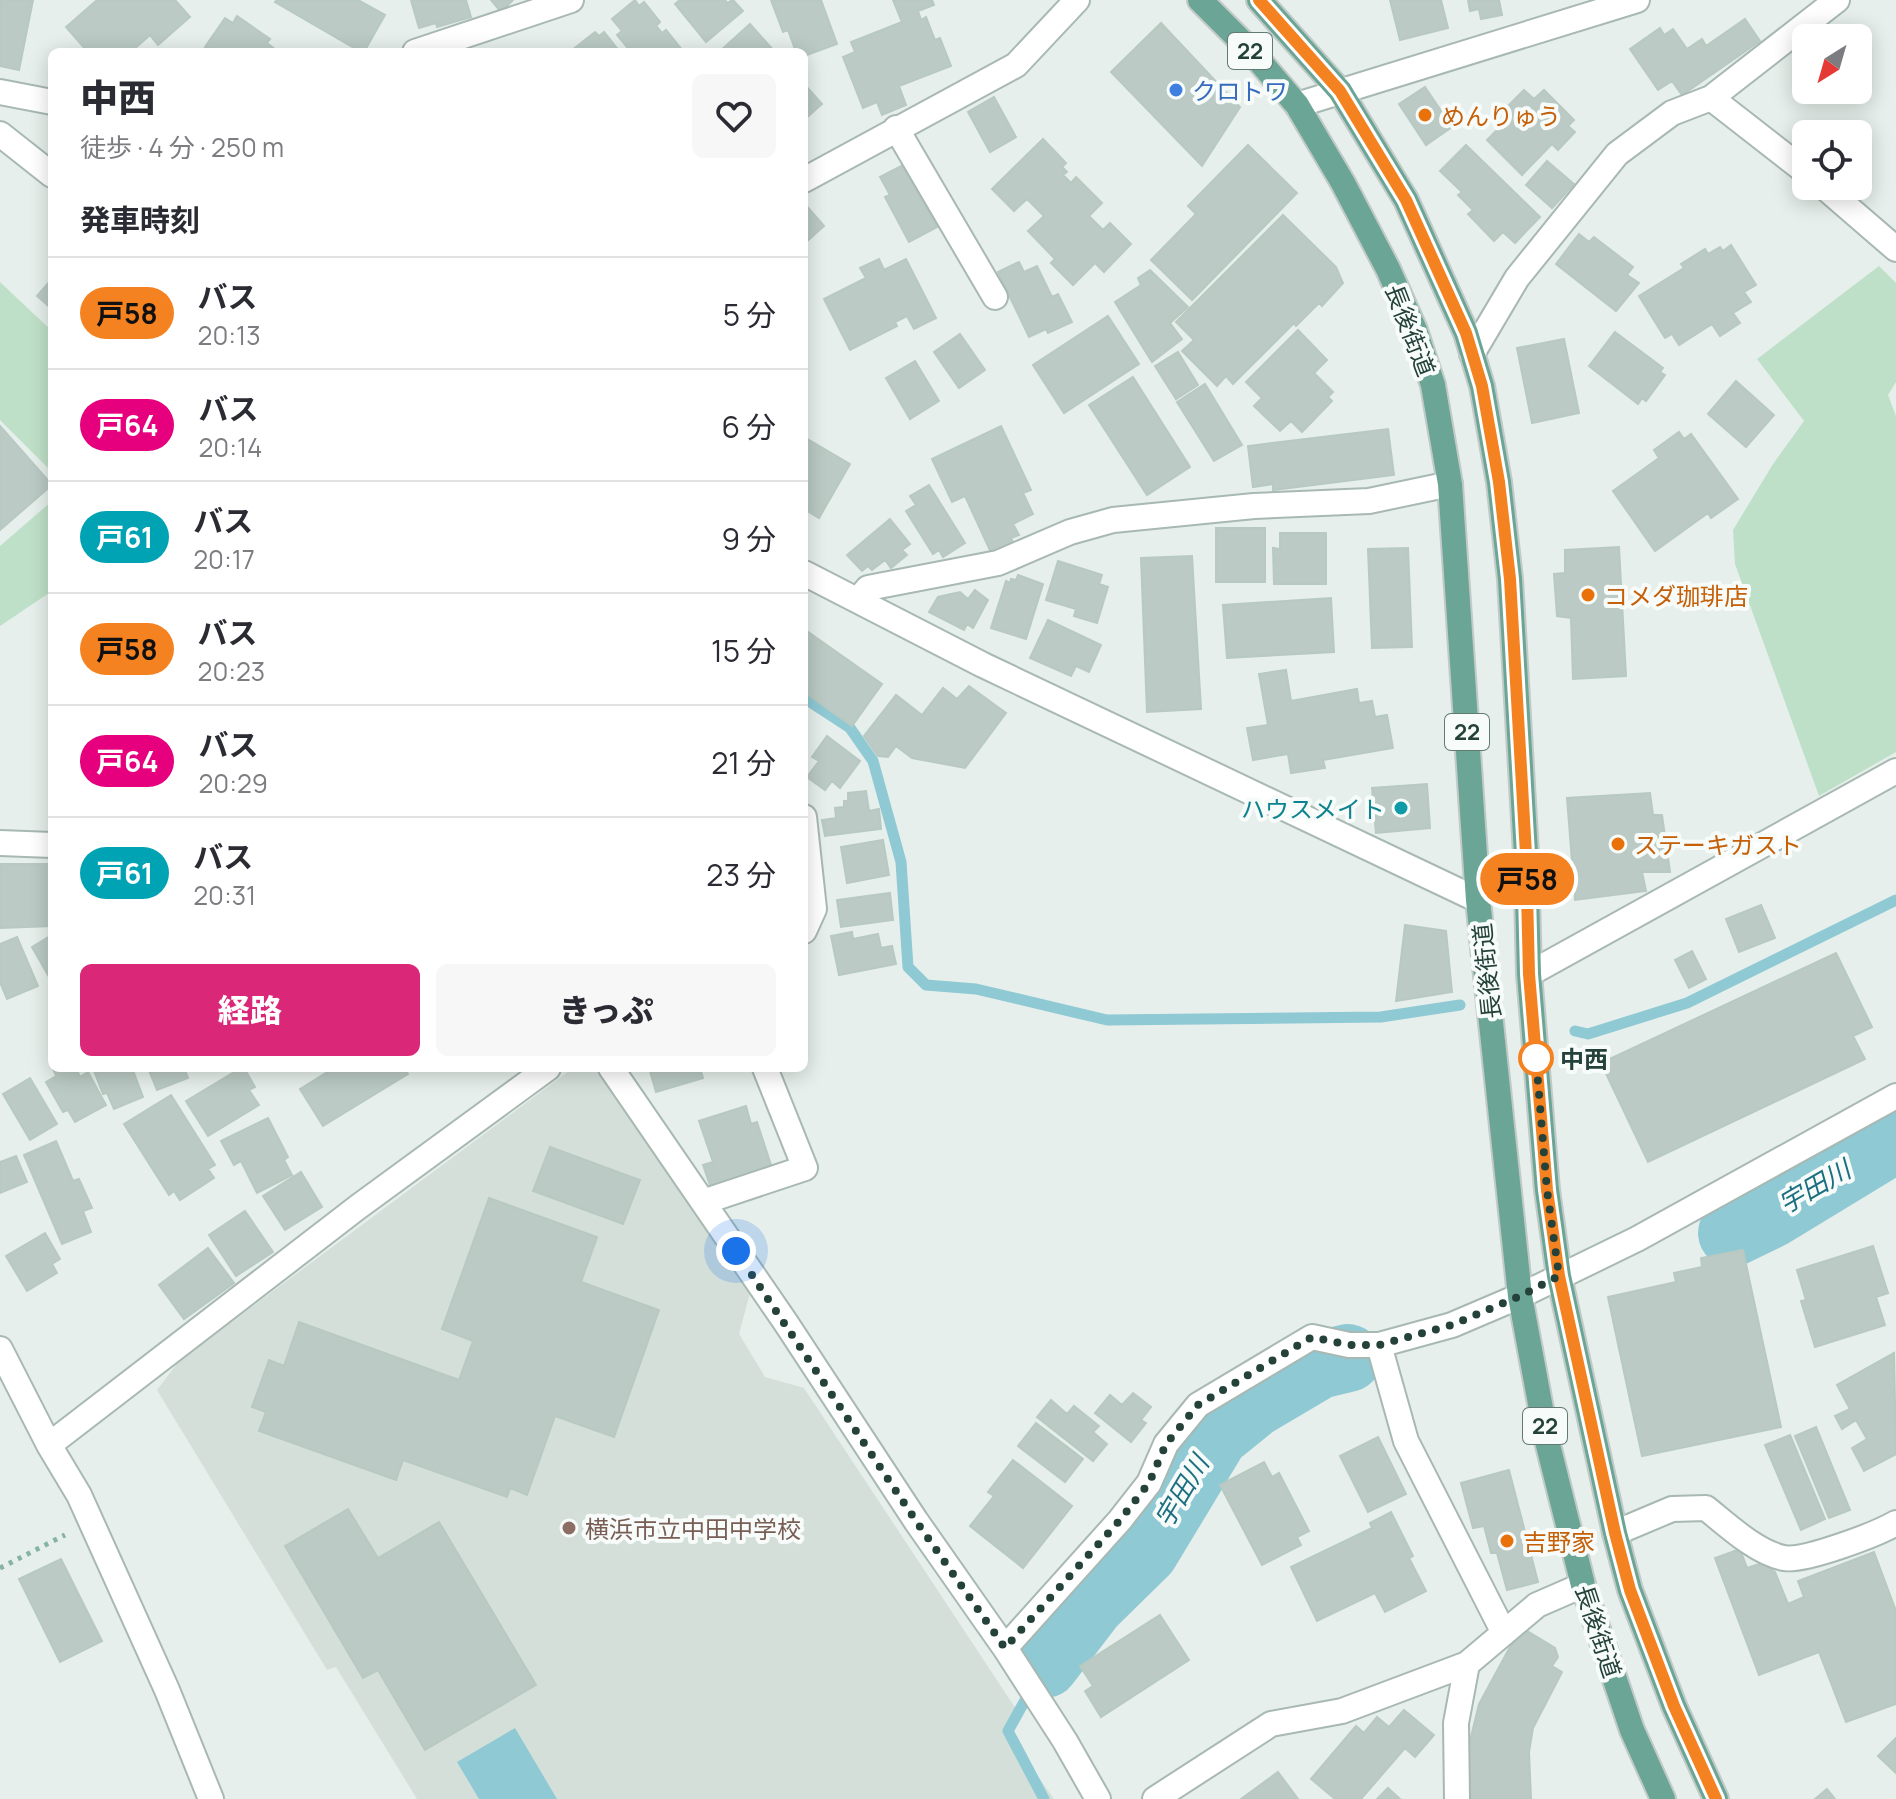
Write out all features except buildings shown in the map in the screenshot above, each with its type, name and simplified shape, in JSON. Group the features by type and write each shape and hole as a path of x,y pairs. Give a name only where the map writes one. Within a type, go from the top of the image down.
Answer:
{"main road":[{"name":"長後街道","path":"1200,0 1249,49 1297,105 1388,269 1415,330 1433,385 1450,484 1478,900 1520,1296 1547,1441 1583,1585 1632,1730 1663,1799"},
{"name":"長後街道","path":"1259,0 1340,91 1406,200 1466,333 1482,386 1499,482 1510,579 1526,854 1529,974 1547,1190 1559,1276 1630,1590 1663,1677 1716,1799"}],"street":[{"path":"427,48 571,0"},
{"path":"808,178 1016,65 1077,0"},
{"path":"1297,105 1637,0"},
{"path":"1472,354 1517,278 1617,154 1672,113 1711,98 1837,0"},
{"path":"0,92 48,101"},
{"path":"1711,98 1792,161"},
{"path":"896,128 995,297"},
{"path":"0,134 48,172"},
{"path":"1839,200 1896,249"},
{"path":"858,600 868,588 998,563 1070,532 1113,520 1254,506 1369,501 1450,484"},
{"path":"808,575 997,672 1478,900"},
{"path":"1529,974 1896,771"},
{"path":"0,843 48,845"},
{"path":"808,854 814,909 808,922"},
{"path":"49,1445 358,1207 543,1072"},
{"path":"614,1072 1005,1648 1098,1799"},
{"path":"703,1202 805,1168 767,1072"},
{"path":"1005,1648 1130,1508 1149,1483 1166,1444 1198,1405 1312,1337 1349,1345 1379,1345 1452,1325 1520,1296 1637,1239 1896,1096"},
{"path":"1379,1345 1406,1441 1504,1633"},
{"path":"0,1349 49,1445 79,1495 167,1690 211,1799"},
{"path":"1615,1533 1672,1509 1706,1508 1744,1540 1785,1559 1829,1550 1879,1533 1896,1523"},
{"path":"1155,1799 1271,1724 1342,1711 1467,1664 1537,1605 1583,1585"},
{"path":"1457,1799 1456,1723 1467,1664"}],"path":[{"path":"0,1568 91,1522"}],"shaded area":[{"name":"横浜市立中田中学校","path":"568,1072 599,1073 750,1293 739,1334 765,1377 804,1388 1018,1712 1007,1732 1054,1799 417,1799 336,1667 327,1670 157,1390 179,1361"}],"green space":[{"path":"1879,266 1896,283 1896,382 1888,395 1896,416 1896,752 1819,796 1735,564 1733,530 1773,464 1804,421 1757,359"},
{"path":"0,282 48,327 48,468 0,420"},
{"path":"48,504 48,594 0,626 0,546"}],"water":[{"path":"515,1728 557,1799 479,1799 457,1762"}],"waterway":[{"path":"808,701 850,728 873,761 901,862 908,967 926,985 976,989 1107,1020 1381,1017 1460,1005"},
{"path":"1575,1031 1588,1034 1687,1003 1896,900"},
{"name":"宇田川","path":"1732,1233 1771,1214 1896,1138"},
{"name":"宇田川","path":"1045,1664 1091,1604 1145,1551 1215,1435 1253,1404 1319,1365 1348,1358"},
{"path":"1044,1799 1008,1731 1045,1664"}],"bus line":[{"name":"戸58","path":"1259,0 1340,91 1406,200 1466,333 1482,386 1499,482 1510,579 1526,854 1529,974 1547,1190 1559,1276 1630,1590 1674,1706 1716,1799"}],"place":[{"name":"クロトワ","path":"1176,90"},
{"name":"めんりゅう","path":"1425,115"},
{"name":"コメダ珈琲店","path":"1588,595"},
{"name":"ハウスメイト","path":"1401,808"},
{"name":"ステーキガスト","path":"1618,844"},
{"name":"中西","path":"1536,1058"},
{"name":"横浜市立中田中学校","path":"569,1528"},
{"name":"吉野家","path":"1507,1541"}],"route":[{"path":"736,1251 916,1521 1005,1648 1120,1520 1149,1483 1166,1444 1198,1405 1312,1337 1349,1345 1379,1345 1452,1325 1559,1276 1547,1190 1536,1058"}]}
